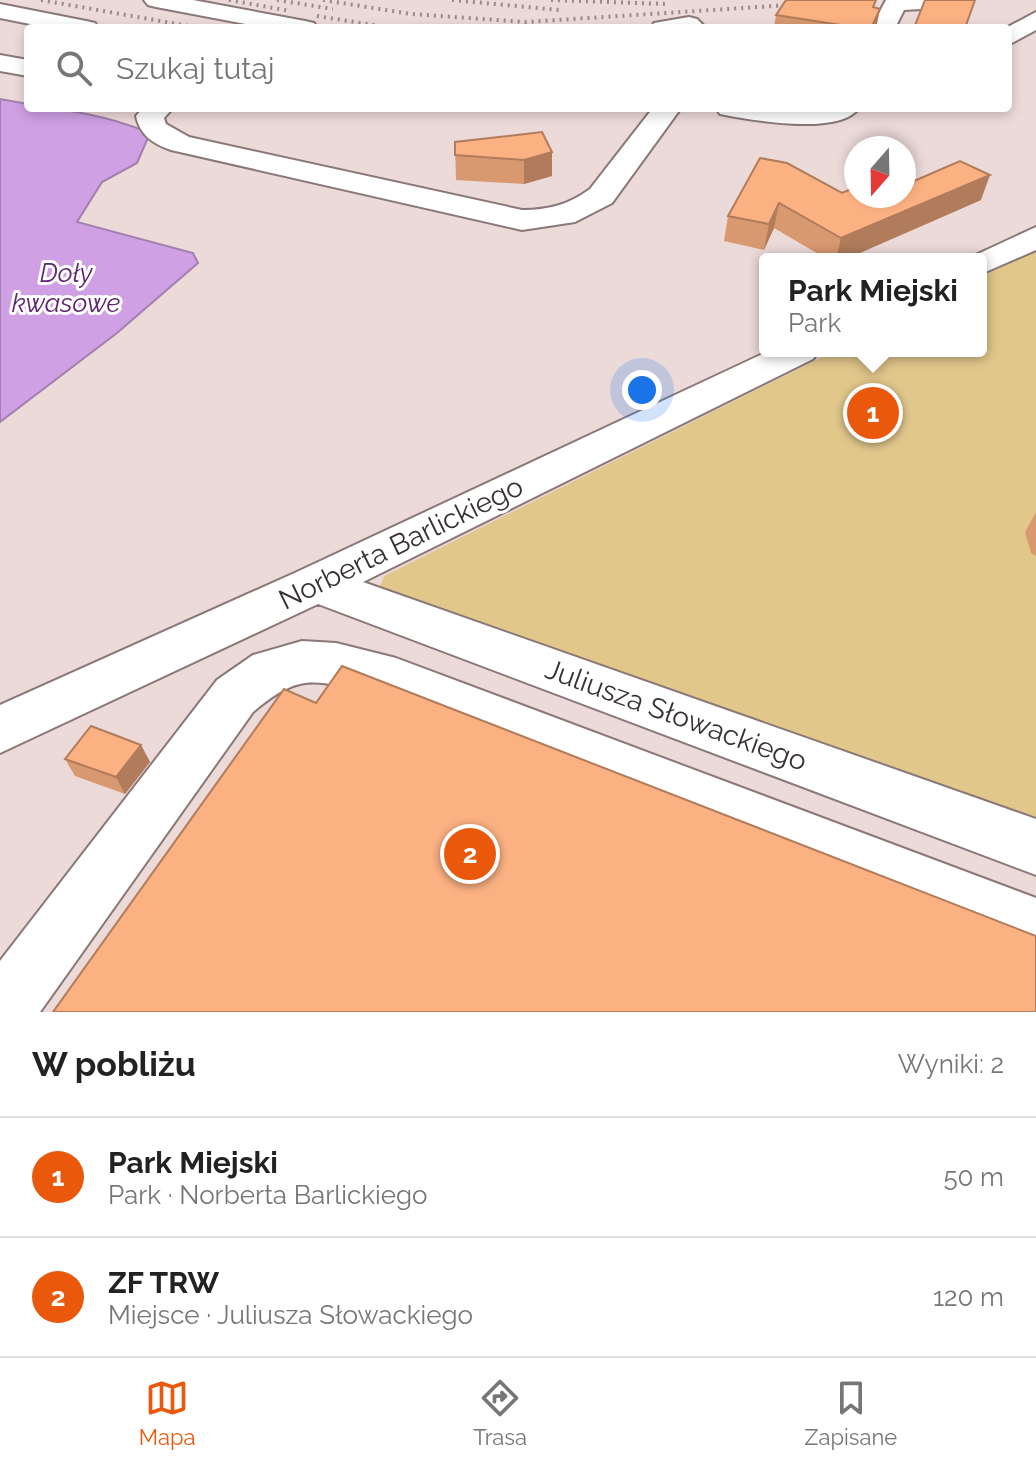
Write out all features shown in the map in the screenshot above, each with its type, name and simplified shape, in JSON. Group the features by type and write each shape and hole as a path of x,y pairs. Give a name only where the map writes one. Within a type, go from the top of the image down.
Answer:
{"street":[{"path":"156,0 279,24"},
{"path":"885,24 895,4 956,0"},
{"path":"0,11 68,24"},
{"path":"30,24 41,18"},
{"path":"1012,35 1036,19"},
{"path":"14,33 24,27"},
{"path":"0,63 24,67"},
{"path":"154,112 150,116 154,129 181,144 522,220 557,217 589,205 601,196 664,112"},
{"path":"757,112 790,117 832,112"},
{"path":"987,261 1036,237"},
{"name":"Norberta Barlickiego","path":"0,730 316,584 788,357"},
{"name":"Juliusza Słowackiego","path":"316,584 1036,847"},
{"path":"1,1012 235,696 258,675 282,663 320,662 378,673 1036,929"}],"shaded area":[{"path":"1036,250 1036,823 380,587 384,576 822,357 987,357 987,274"}],"water":[{"name":"Doły kwasowe","path":"0,99 24,103 24,112 90,114 150,133 137,163 102,182 77,222 193,253 198,263 117,333 0,422"}],"building":[{"path":"786,0 876,0 873,7 880,9 873,24 834,24 776,15"},
{"path":"925,0 975,0 966,24 916,24"},
{"path":"542,132 552,152 524,160 455,155 455,142"},
{"path":"760,158 787,163 844,192 844,208 912,208 841,238 779,203 769,224 728,216"},
{"path":"960,161 990,175 916,206 916,180"},
{"path":"342,666 1036,936 1036,1012 53,1012 284,689 316,703"},
{"path":"91,726 141,745 116,777 65,759"}],"railway":[{"path":"41,0 177,24"},
{"path":"229,0 290,11"},
{"path":"277,0 333,9"},
{"path":"323,0 411,14 526,22 805,4"},
{"path":"452,0 559,10"},
{"path":"551,0 667,4"},
{"path":"317,16 367,24"}],"place":[{"name":"Park Miejski","path":"873,413"},
{"name":"ZF TRW","path":"470,854"}]}
